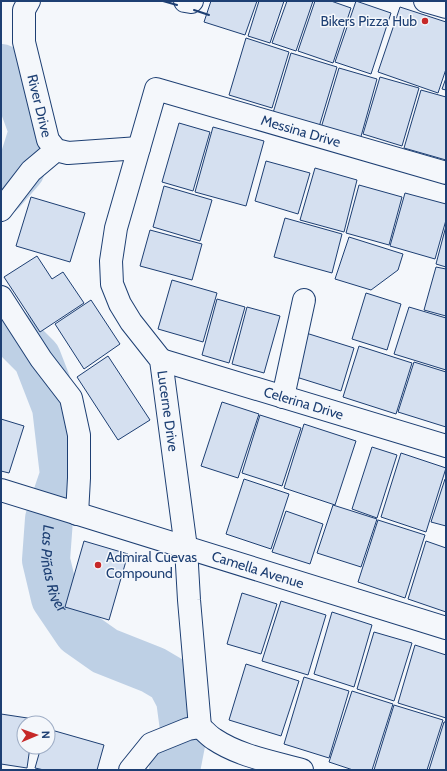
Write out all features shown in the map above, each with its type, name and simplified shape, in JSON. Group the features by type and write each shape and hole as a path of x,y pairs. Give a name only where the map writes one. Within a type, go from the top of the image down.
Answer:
{"street":[{"name":"River Drive","path":"29,1 24,10 24,42 48,140 56,150 68,153 139,148"},
{"path":"425,1 446,7"},
{"name":"Lucerne Drive","path":"156,89 116,228 111,261 112,284 120,304 131,322 160,360 186,548 194,728"},
{"name":"Messina Drive","path":"156,89 446,174"},
{"path":"1,210 31,170 56,150"},
{"path":"1,297 41,359 71,398 79,435 79,478 72,512"},
{"path":"283,397 304,300"},
{"name":"Celerina Drive","path":"160,360 446,446"},
{"name":"Camella Avenue","path":"9,492 446,628"},
{"path":"130,770 151,744 194,728 230,747 252,756 302,770"}],"building":[{"path":"211,1 257,1 245,35 204,22"},
{"path":"259,1 284,1 270,43 248,36"},
{"path":"287,1 313,1 296,51 272,43"},
{"path":"315,1 331,1 351,8 333,63 298,51"},
{"path":"356,1 391,13 371,74 335,62"},
{"path":"400,7 446,22 446,69 438,93 378,72"},
{"path":"246,38 289,52 272,108 229,95"},
{"path":"291,53 337,67 319,127 273,113"},
{"path":"339,68 377,79 360,140 321,128"},
{"path":"380,77 419,88 402,146 363,134"},
{"path":"446,78 446,90 442,89"},
{"path":"421,90 446,97 446,160 404,148"},
{"path":"179,123 210,132 193,191 162,182"},
{"path":"213,127 264,141 246,206 195,192"},
{"path":"266,161 310,173 298,214 255,201"},
{"path":"315,168 357,180 344,232 300,220"},
{"path":"359,185 402,197 389,245 346,233"},
{"path":"164,186 212,200 200,241 153,227"},
{"path":"405,193 446,204 446,220 435,259 390,246"},
{"path":"31,197 85,213 70,262 16,246"},
{"path":"285,218 342,234 332,273 274,257"},
{"path":"446,226 446,267 436,264"},
{"path":"150,230 202,244 192,280 140,266"},
{"path":"349,237 403,254 398,270 371,290 335,279"},
{"path":"37,256 52,279 63,272 84,303 40,332 4,277"},
{"path":"436,267 446,269 446,316 424,310"},
{"path":"172,280 217,293 203,342 158,329"},
{"path":"366,293 401,304 387,350 352,339"},
{"path":"217,299 245,307 229,363 202,355"},
{"path":"91,300 120,344 84,369 55,324"},
{"path":"247,307 280,316 264,373 232,364"},
{"path":"409,307 446,318 446,370 394,354"},
{"path":"306,333 354,348 341,391 293,376"},
{"path":"359,346 412,363 396,414 343,397"},
{"path":"108,356 150,420 118,440 77,377"},
{"path":"414,362 446,372 446,427 398,412"},
{"path":"222,402 259,414 238,478 201,466"},
{"path":"260,415 301,428 282,486 242,473"},
{"path":"1,419 24,426 9,473 1,471"},
{"path":"304,424 356,441 335,505 284,488"},
{"path":"372,447 397,455 377,518 352,509"},
{"path":"401,453 446,468 426,532 381,517"},
{"path":"244,479 289,494 271,549 226,534"},
{"path":"446,479 446,526 431,522"},
{"path":"333,505 377,519 361,567 317,553"},
{"path":"286,511 323,524 310,564 272,552"},
{"path":"378,520 425,535 405,598 358,582"},
{"path":"84,541 128,554 109,620 65,607"},
{"path":"426,541 446,548 446,612 408,599"},
{"path":"242,593 277,604 261,654 227,644"},
{"path":"281,601 326,615 308,675 262,661"},
{"path":"332,612 372,625 354,687 314,674"},
{"path":"374,632 412,643 394,701 357,689"},
{"path":"415,645 446,655 446,718 398,703"},
{"path":"246,664 299,681 281,736 229,720"},
{"path":"304,677 349,691 329,758 284,744"},
{"path":"352,691 393,704 372,770 353,770 329,762"},
{"path":"394,705 443,720 427,770 374,770"},
{"path":"1,714 16,716 16,755 29,755 27,768 1,764"},
{"path":"444,722 446,722 446,770 429,770"},
{"path":"56,731 104,745 97,770 44,770 35,768 39,755 56,755"}],"waterway":[{"name":"Las Piñas River","path":"1,68 8,76 22,101 33,131 21,169 1,192"},
{"name":"Las Piñas River","path":"1,322 37,358 56,407 64,475 49,519 46,560 55,598 78,632 105,651 153,670 170,680 180,699 184,729 177,765 173,770"}],"wall":[{"path":"163,1 177,5"},
{"path":"194,10 209,15"}],"place":[{"name":"Bikers Pizza Hub","path":"425,21"},
{"name":"Admiral Cuevas Compound","path":"98,565"}]}
